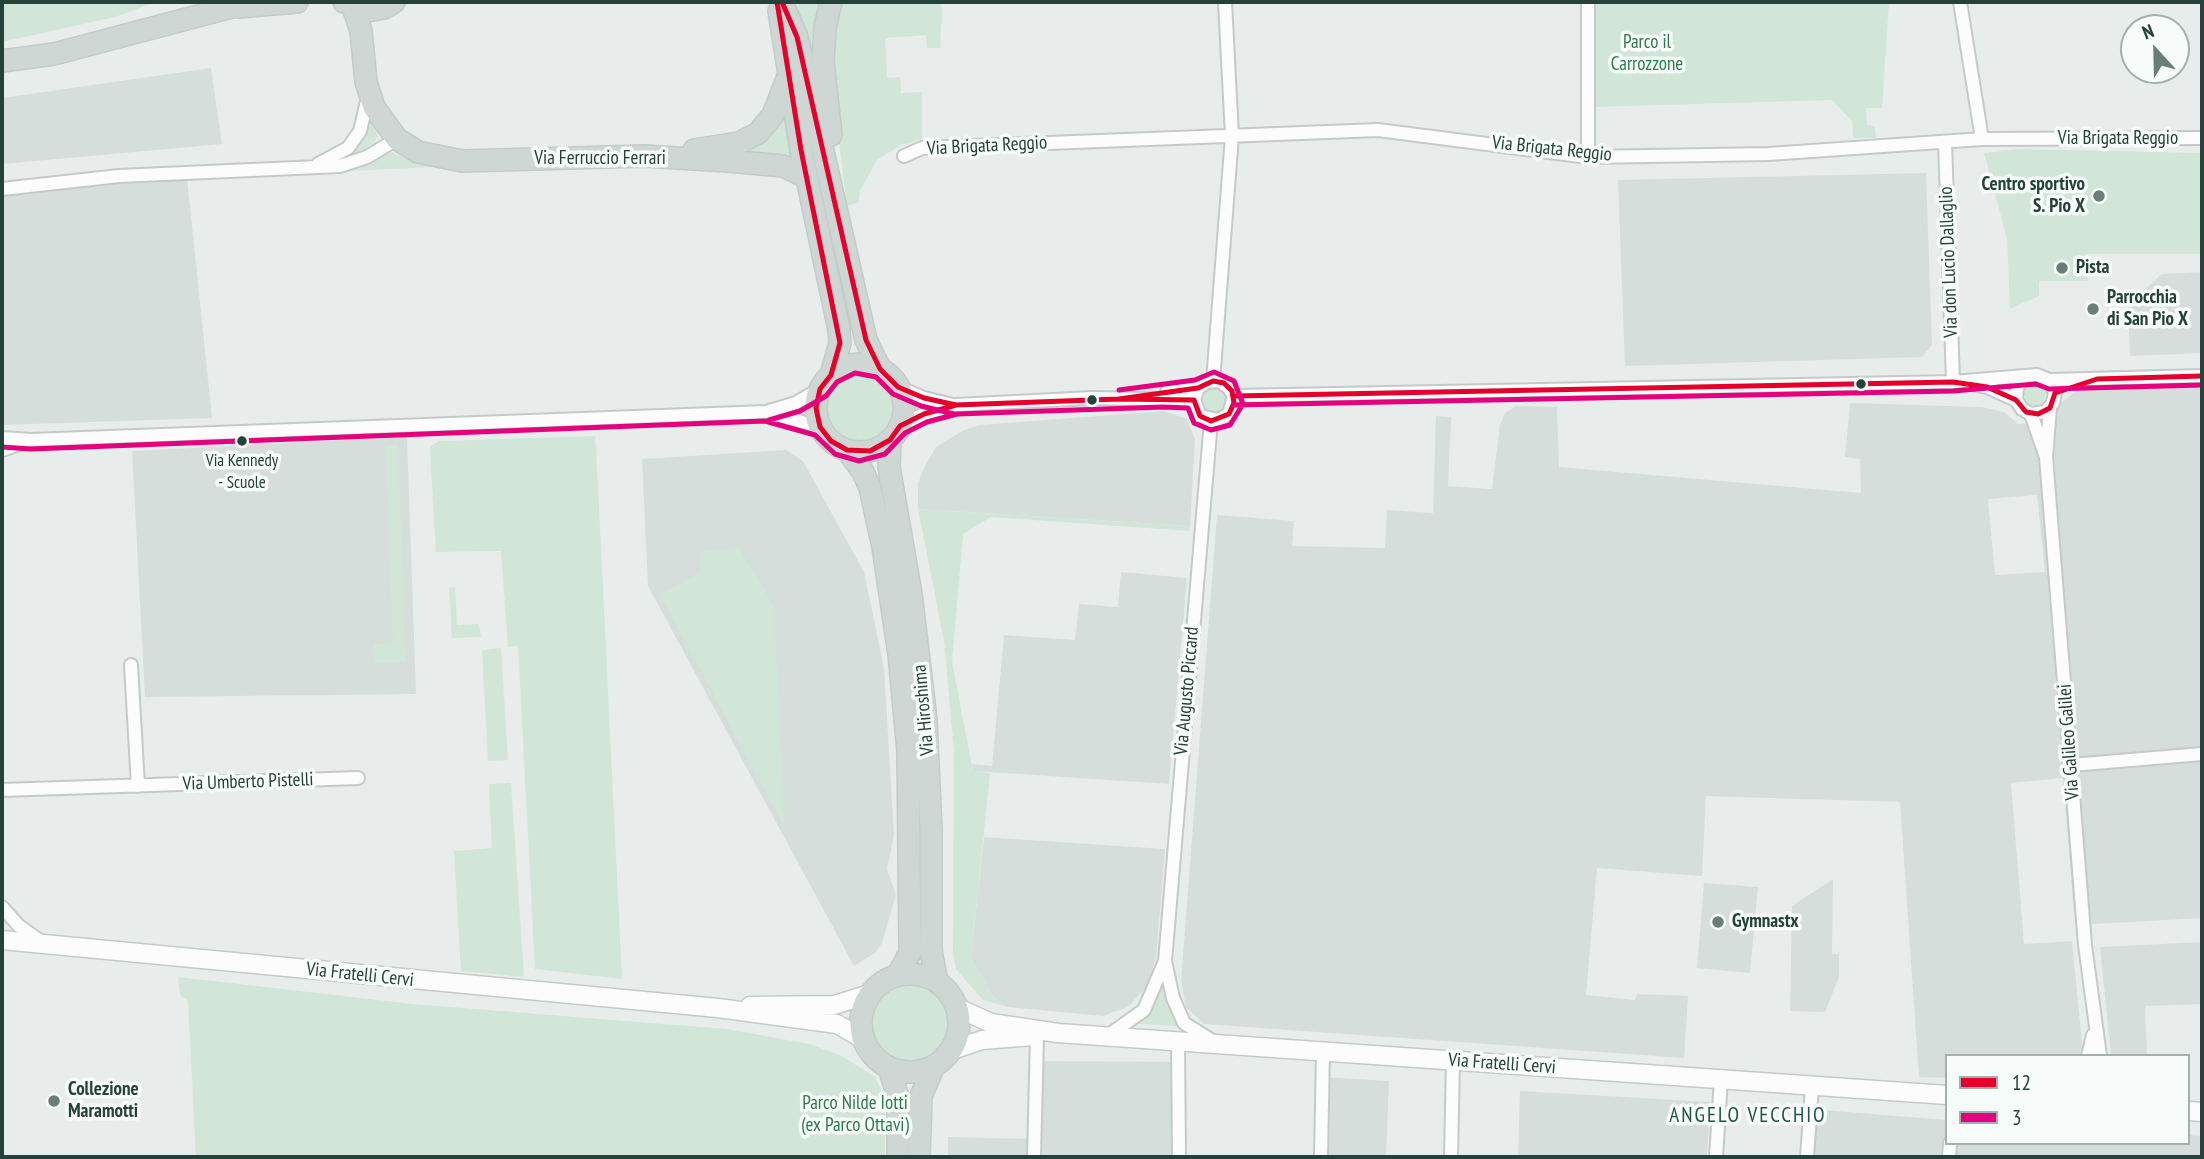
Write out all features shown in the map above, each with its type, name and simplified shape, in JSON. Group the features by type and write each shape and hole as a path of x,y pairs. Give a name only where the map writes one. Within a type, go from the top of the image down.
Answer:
{"main road":[{"path":"2,61 54,54 245,4 297,2"},
{"path":"780,2 788,75 840,343 816,408 820,427"},
{"path":"780,2 797,37 866,340 880,369 898,387"},
{"path":"831,2 823,44 823,70 841,234"},
{"path":"345,3 368,11 389,5"},
{"path":"345,3 365,53 368,93"},
{"path":"365,53 389,5"},
{"path":"644,156 706,149 749,139 773,115 788,75"},
{"name":"Via Ferruccio Ferrari","path":"368,93 380,119 397,139 429,156 462,162 644,156 783,166 806,177"},
{"path":"826,382 855,364 880,369"},
{"name":"Via Hiroshima","path":"898,387 903,400 889,467 911,594 926,720 931,830 931,951 937,982"},
{"name":"Via Hiroshima","path":"820,427 831,441 847,450 863,472 870,488 883,547 900,654 908,751 910,953 897,975"},
{"path":"847,450 870,451 895,433"},
{"name":"Via Fratelli Cervi","path":"2,940 718,1009 837,1024 863,1039 869,1051 888,1067"},
{"path":"897,975 923,976 937,982"},
{"name":"Via Fratelli Cervi","path":"718,1009 786,1004 834,1005 870,994 882,982 897,975"},
{"name":"Via Fratelli Cervi","path":"937,982 953,997 958,1008 991,1023 1058,1033 1945,1095"},
{"path":"863,1039 863,1008 870,994"},
{"path":"952,1050 958,1037 958,1008"},
{"name":"Via Fratelli Cervi","path":"933,1066 952,1050 982,1040 1058,1033"},
{"path":"888,1067 906,1072 933,1066"},
{"path":"919,1157 921,1096 933,1066"},
{"path":"888,1067 898,1097 898,1157"}],"street":[{"path":"1213,381 1232,136 1225,2"},
{"path":"1588,2 1588,157"},
{"path":"1960,2 1982,139"},
{"path":"311,167 348,148 360,131 366,113 368,93"},
{"name":"Via Brigata Reggio","path":"904,156 922,148 1378,130 1588,157 1769,154 1982,139 2202,138"},
{"path":"2,190 130,175 344,165 367,157 397,139"},
{"name":"Via don Lucio Dallaglio","path":"1945,142 1954,382"},
{"path":"1234,396 1954,382 2038,375 2049,380 2202,376"},
{"path":"2016,400 2017,387 2025,378"},
{"path":"2055,393 2097,379"},
{"path":"1954,382 1987,387 2016,400 2022,409 2031,414 2050,408 2055,393 2049,380"},
{"path":"895,433 924,414 956,405 1196,394 1213,381 1224,383 1234,396"},
{"path":"2,438 31,440 766,412 796,403 826,382"},
{"path":"898,387 924,398 956,405"},
{"path":"1196,394 1200,416 1211,421 1228,414 1234,396"},
{"name":"Via Galileo Galilei","path":"2050,408 2046,457 2094,1028 2100,1054"},
{"path":"766,412 820,427"},
{"name":"Via Galileo Galilei","path":"2031,414 2046,457"},
{"name":"Via Augusto Piccard","path":"1211,421 1166,961 1173,998 1184,1023 1217,1044"},
{"path":"2,450 31,440"},
{"path":"131,665 138,786"},
{"path":"2071,765 2202,754"},
{"name":"Via Umberto Pistelli","path":"2,790 358,778"},
{"path":"2,907 19,926 46,945"},
{"name":"Via Augusto Piccard","path":"1109,1035 1143,1010 1166,961"},
{"name":"Via Galileo Galilei","path":"2088,1054 2094,1028"},
{"path":"1034,1157 1037,1036"},
{"path":"1178,1041 1179,1157"},
{"path":"1321,1157 1323,1051"},
{"path":"1451,1157 1453,1060"},
{"path":"1716,1157 1721,1079"},
{"path":"1807,1157 1812,1087"}],"shaded area":[{"path":"211,68 222,144 2,164 2,98"},
{"path":"1926,173 1932,345 1922,357 1625,366 1618,180"},
{"path":"187,178 212,418 2,425 2,194 130,179"},
{"path":"2202,272 2202,353 2130,356 2128,304 2162,274"},
{"path":"2202,383 2202,918 2075,925 2063,778 2011,783 2024,944 2072,941 2082,1043 2080,1054 1945,1054 1945,1078 1919,1077 1900,802 1706,796 1702,876 1597,868 1586,995 1635,1000 1637,994 1688,996 1684,1058 1204,1024 1186,1007 1181,981 1217,515 1294,521 1292,546 1385,548 1387,510 1433,513 1436,416 1451,417 1448,486 1492,489 1500,425 1505,413 1516,406 1557,407 1559,467 1861,493 1860,459 1845,457 1850,403 1982,407 2004,412 2018,424 2057,421 2058,405 2078,390","holes":["2037,495 2045,572 1995,575 1988,499"]},
{"path":"1164,411 1187,419 1195,439 1190,526 918,509 918,483 925,466 936,447 962,431 980,425"},
{"path":"407,437 416,694 145,697 132,451"},
{"path":"786,450 803,461 864,572 884,668 894,835 887,869 896,895 882,943 875,953 854,966 648,586 642,459"},
{"path":"1121,572 1187,578 1169,784 973,771 972,764 992,766 1004,635 1075,640 1079,604 1118,607"},
{"path":"984,837 1165,849 1156,958 1148,985 1128,1007 1103,1016 1007,1007 993,997 971,958"},
{"path":"1833,879 1832,954 1839,954 1839,977 1825,1012 1790,1011 1792,906"},
{"path":"1704,883 1758,887 1750,973 1697,968"},
{"path":"2202,942 2202,1004 2145,1006 2147,1054 2111,1054 2100,947"},
{"path":"1036,1061 1179,1062 1179,1156 1224,1157 948,1157 948,1137 1034,1139"},
{"path":"1323,1077 1389,1081 1386,1157 1321,1157"},
{"path":"1520,1091 1710,1102 1707,1157 1518,1157"},
{"path":"1810,1109 1945,1120 1945,1145 2190,1145 2190,1135 2202,1136 2202,1157 1807,1157"}],"green space":[{"path":"2,2 156,2 115,17 2,42"},
{"path":"797,2 822,2 812,77"},
{"path":"838,2 941,2 942,14 940,48 927,48 926,35 885,38 887,78 900,77 901,93 922,92 922,139 901,145 877,160 860,191 859,202 847,206 831,79"},
{"name":"Parco il Carrozzone","path":"1596,2 1889,2 1882,108 1866,108 1867,125 1875,126 1876,138 1853,138 1852,121 1832,100 1594,107"},
{"path":"788,107 800,168 745,152"},
{"path":"370,119 378,135 375,142 348,159 332,163 362,137"},
{"name":"Centro sportivo S. Pio X","path":"2017,149 2202,153 2202,254 2086,254 2088,281 2039,281 2039,296 2010,309 2007,239 1984,153"},
{"path":"391,152 409,159 434,167 351,171"},
{"path":"859,375 872,378 882,385 889,395 892,408 889,421 882,431 872,438 859,441 846,438 836,431 829,421 826,408 829,395 836,385 846,378"},
{"path":"2035,383 2043,386 2046,394 2043,402 2035,405 2027,402 2024,394 2027,386"},
{"path":"1214,387 1224,390 1227,400 1224,410 1214,413 1204,410 1201,400 1204,390"},
{"path":"595,436 622,979 535,969 518,646 508,647 501,551 436,552 430,451 431,446 439,441"},
{"path":"398,445 405,662 374,663 374,644 393,643 386,446"},
{"path":"918,509 1190,526 1189,531 991,517 963,534 952,662 973,771 990,773 971,958 993,997 1007,1007 983,1000 956,969 953,953 954,751 944,641"},
{"path":"739,548 774,606 784,827 660,594 700,573 700,551"},
{"path":"455,587 457,625 479,624 481,637 452,638 449,588"},
{"path":"501,648 508,760 488,761 482,650"},
{"path":"511,783 524,977 461,971 454,851 492,848 489,784"},
{"path":"1165,961 1173,998 1191,1027 1126,1023 1144,1010"},
{"name":"Parco Nilde Iotti (ex Parco Ottavi)","path":"178,977 413,1004 726,1029 810,1044 840,1055 875,1077 885,1098 885,1157 196,1157 188,1001 180,995"},
{"path":"910,986 924,989 937,997 945,1010 948,1024 945,1038 937,1051 924,1059 910,1062 896,1059 883,1051 875,1038 872,1024 875,1010 883,997 896,989"}],"transit line":[{"name":"12","path":"777,2 801,150 840,343 831,375 820,389 816,408 820,427 831,441 847,450 870,451 890,440 900,426 924,414 956,405"},
{"name":"12","path":"782,2 797,37 866,340 880,369 898,387 924,398 956,405"},
{"name":"3","path":"2,447 31,449 765,421 815,435 835,454 859,461 885,454 905,433 927,422 957,414 1188,408 1194,423 1211,430 1230,425 1243,404 1234,381 1214,372 1195,380 1119,390"},
{"name":"3","path":"769,420 800,411 826,396 837,382 855,373 876,377 893,394 921,406 954,414"},
{"name":"12","path":"1234,396 1953,382 1987,387 2016,400 2026,412 2038,414 2050,408 2055,393 2097,379 2202,376"},
{"name":"12","path":"1213,381 1224,383 1232,391 1234,403 1229,414 1211,421 1200,416 1194,400 1119,399 1198,388 1213,381"},
{"name":"3","path":"1234,405 1953,391 2036,384 2049,389 2202,385"},
{"name":"12","path":"956,405 1119,399"},
{"name":"12","path":"956,405 1119,399"}],"place":[{"name":"Centro sportivo S. Pio X","path":"2099,196"},
{"name":"Pista","path":"2062,268"},
{"name":"Parrocchia di San Pio X","path":"2093,309"},
{"name":"Via Kennedy - Scuole","path":"242,441"},
{"name":"Gymnastx","path":"1718,922"},
{"name":"Collezione Maramotti","path":"54,1101"}],"district":[{"name":"ANGELO VECCHIO","path":"1748,1116"}]}
